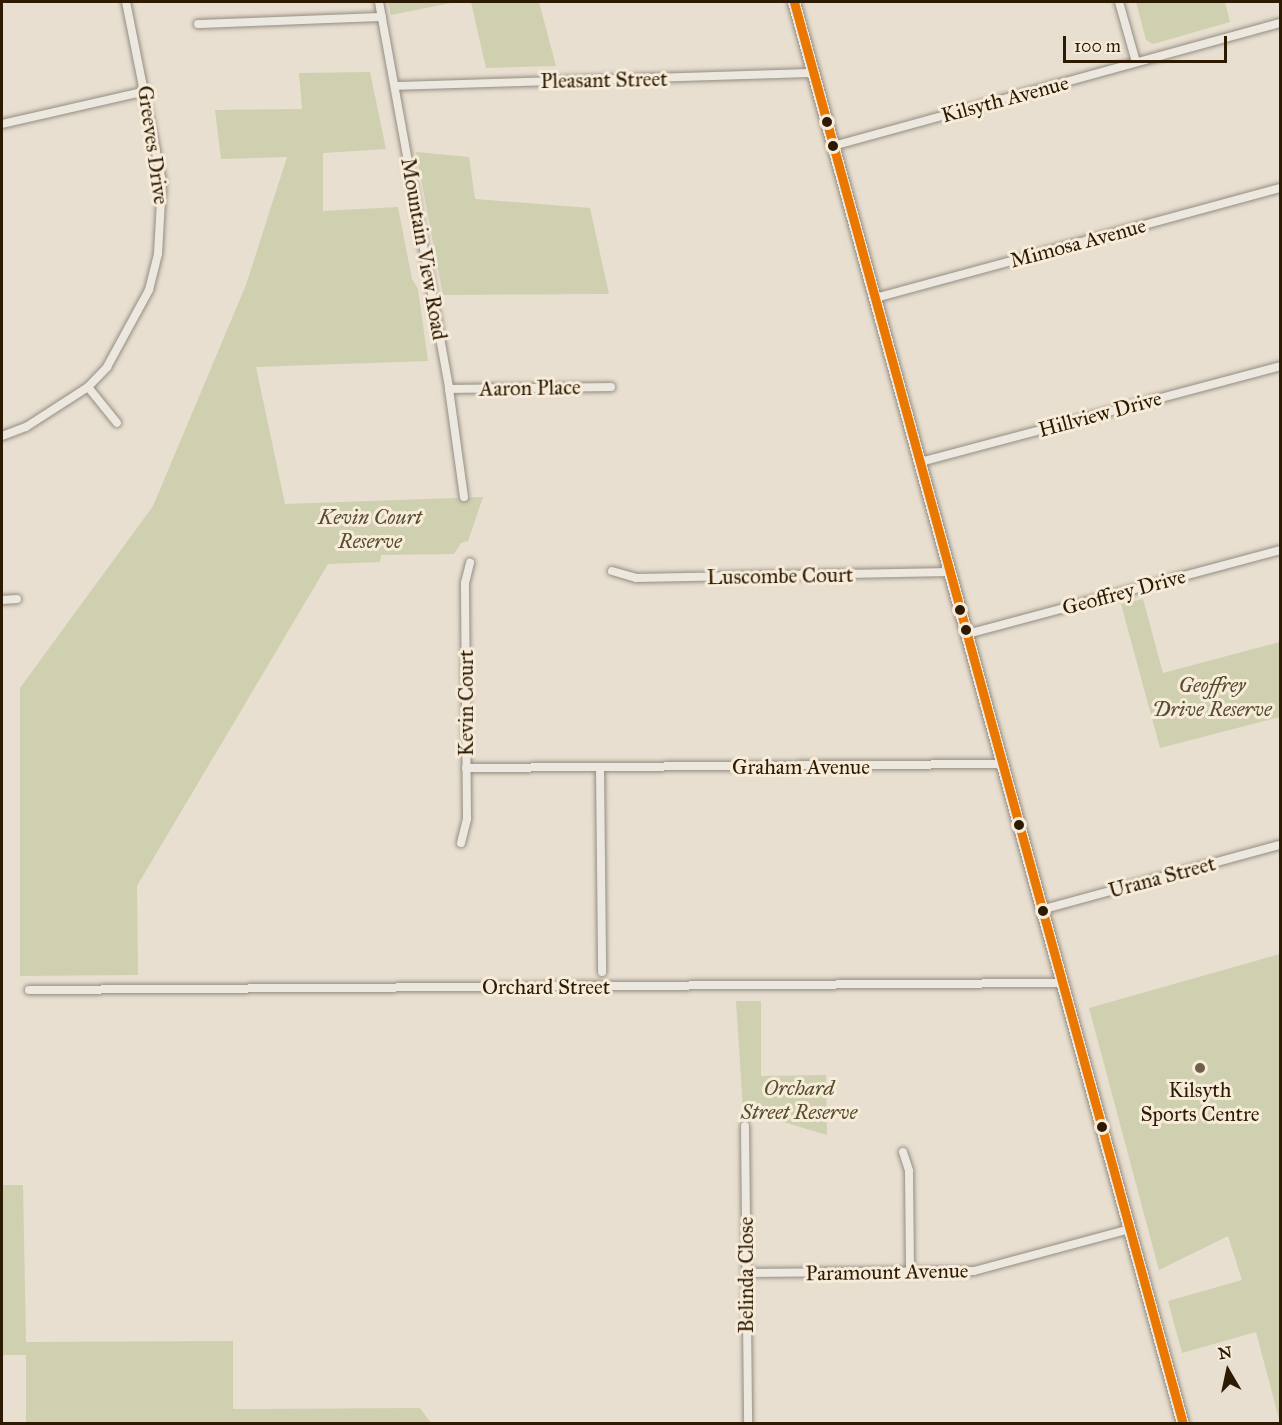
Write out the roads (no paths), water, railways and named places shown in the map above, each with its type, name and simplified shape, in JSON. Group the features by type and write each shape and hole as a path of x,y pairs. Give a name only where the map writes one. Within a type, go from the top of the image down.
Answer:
{"main road":[{"path":"794,2 1044,909 1183,1424"}],"street":[{"name":"Greeves Drive","path":"2,436 26,427 88,387 107,367 129,332 149,290 158,254 162,182 146,91 126,2"},
{"name":"Mountain View Road","path":"379,2 450,389 464,498"},
{"path":"1119,2 1136,63"},
{"path":"198,24 382,17"},
{"name":"Kilsyth Avenue","path":"833,146 1281,23"},
{"name":"Pleasant Street","path":"395,87 813,73"},
{"path":"2,124 146,91"},
{"name":"Mimosa Avenue","path":"875,298 1281,188"},
{"name":"Hillview Drive","path":"920,462 1281,366"},
{"path":"88,387 117,423"},
{"name":"Aaron Place","path":"450,389 611,387"},
{"name":"Geoffrey Drive","path":"967,634 1281,550"},
{"name":"Kevin Court","path":"461,843 467,819 465,584 470,563"},
{"name":"Luscombe Court","path":"612,571 636,578 950,572"},
{"path":"2,600 17,599"},
{"name":"Graham Avenue","path":"466,768 1003,764"},
{"path":"600,768 602,972"},
{"name":"Urana Street","path":"1044,909 1281,845"},
{"name":"Orchard Street","path":"30,990 1063,983"},
{"name":"Belinda Close","path":"745,1126 748,1424"},
{"path":"903,1152 909,1171 910,1272"},
{"name":"Paramount Avenue","path":"746,1273 980,1270 1130,1229"}],"place":[{"name":"Kilsyth Sports Centre","path":"1200,1068"}],"park label":[{"name":"Kevin Court Reserve","path":"370,529"},
{"name":"Geoffrey Drive Reserve","path":"1212,697"},
{"name":"Orchard Street Reserve","path":"799,1100"}]}
